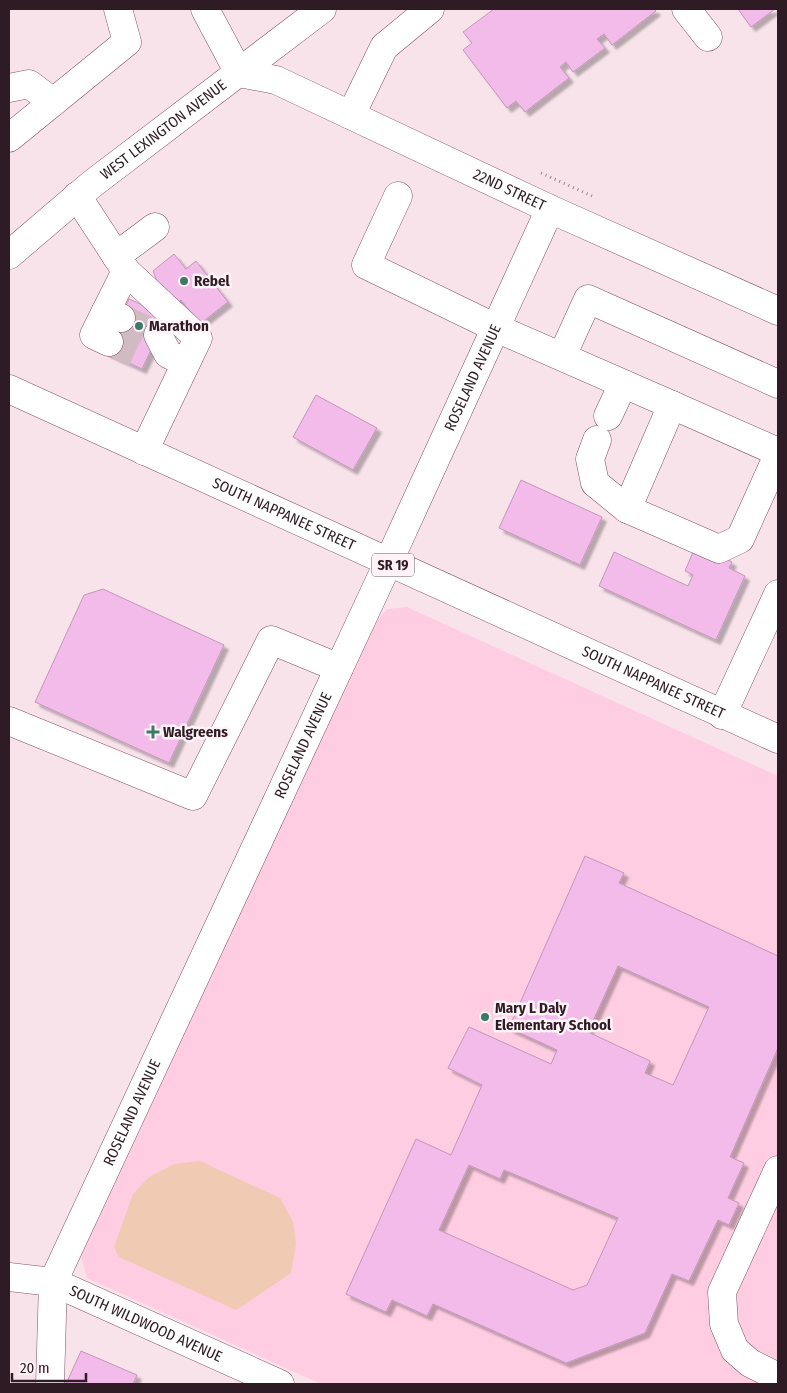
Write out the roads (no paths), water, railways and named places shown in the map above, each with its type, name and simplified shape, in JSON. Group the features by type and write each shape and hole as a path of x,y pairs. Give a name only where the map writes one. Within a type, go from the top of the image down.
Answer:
{"street":[{"path":"9,138 127,42 118,9"},
{"path":"205,9 239,73"},
{"name":"WEST LEXINGTON AVENUE","path":"9,255 77,196 322,9"},
{"path":"351,116 384,47 430,9"},
{"path":"686,9 708,37"},
{"name":"22ND STREET","path":"239,73 276,80 550,209 778,311"},
{"path":"9,88 30,84 53,102"},
{"path":"77,196 121,264 198,338 165,353 144,451"},
{"path":"398,196 366,265 496,328 778,453 768,503 740,539 719,549 627,509 595,483 590,459 597,440"},
{"name":"ROSELAND AVENUE","path":"53,1282 388,563 550,209"},
{"path":"109,342 94,335 113,314 121,264 156,227"},
{"path":"562,356 588,299 778,384"},
{"path":"608,416 623,384"},
{"name":"SOUTH NAPPANEE STREET","path":"9,389 778,739"},
{"path":"627,509 672,406"},
{"path":"722,715 778,594"},
{"path":"9,721 193,796 271,640 339,668"},
{"path":"778,1170 722,1292 724,1324 735,1350 750,1363 778,1376"},
{"name":"SOUTH WILDWOOD AVENUE","path":"9,1277 53,1282 280,1384"},
{"path":"50,1384 53,1282"}],"tunnel":[{"path":"121,318 158,335"},
{"path":"109,342 147,359"}],"place":[{"name":"Rebel","path":"184,281"},
{"name":"Marathon","path":"139,326"},
{"name":"Walgreens","path":"153,732"},
{"name":"Mary L Daly Elementary School","path":"485,1017"}]}
